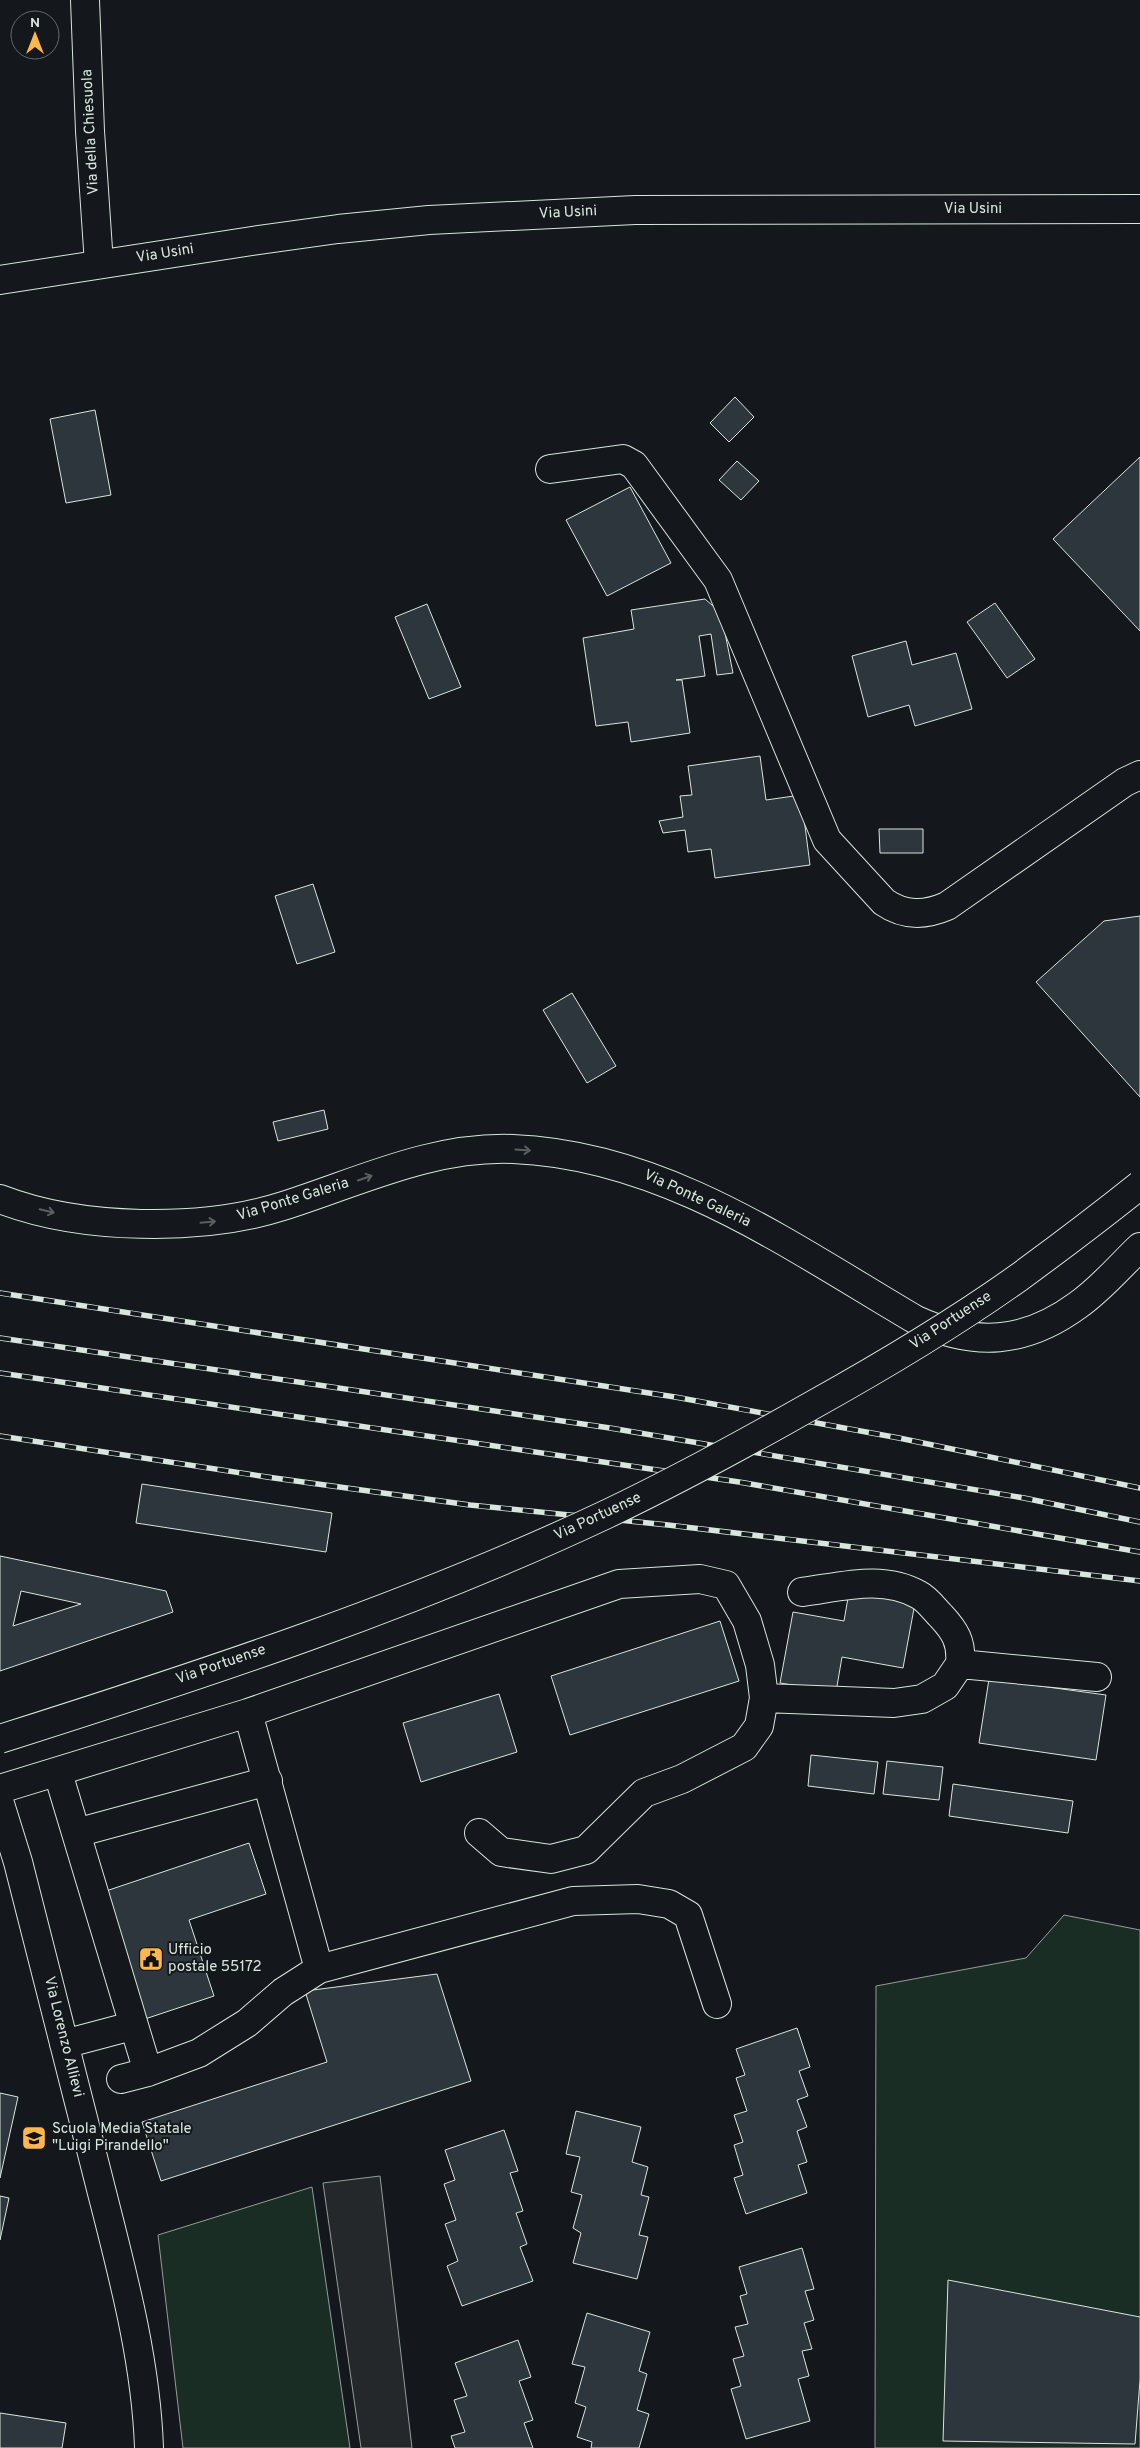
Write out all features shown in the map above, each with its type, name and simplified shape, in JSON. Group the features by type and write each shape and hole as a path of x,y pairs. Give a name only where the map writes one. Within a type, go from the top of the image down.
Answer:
{"main road":[{"name":"Via della Chiesuola","path":"85,0 90,131 99,264"},
{"name":"Via Usini","path":"0,280 338,229 429,220 635,210 1140,209"},
{"path":"550,469 623,459 634,465 718,580 827,840 884,902 894,909 920,914 934,912 947,906 1125,782 1140,775"},
{"name":"Via Ponte Galeria","path":"0,1199 78,1218 120,1223 193,1223 226,1220 281,1207 422,1158 449,1153 512,1149 568,1154 659,1178 752,1224 916,1320 950,1333 980,1338 1002,1338 1042,1326 1079,1305 1140,1247"},
{"name":"Via Portuense","path":"0,1739 274,1647 429,1590 558,1536 652,1492 860,1379 944,1327 1016,1280 1140,1185"},
{"path":"0,1789 58,1773 248,1713 619,1584 700,1579 726,1585 747,1621 760,1666 764,1698 760,1726 744,1747 682,1779 644,1793 619,1820 586,1850 551,1859 501,1852 480,1833"},
{"path":"764,1698 894,1703 922,1699 945,1686 960,1664 961,1648 955,1631 921,1596 898,1585 878,1582 802,1592"},
{"path":"960,1664 1097,1677"},
{"path":"248,1713 318,1969"},
{"path":"58,1773 132,2026 148,2072"},
{"path":"76,1833 268,1781"},
{"name":"Via Lorenzo Allievi","path":"0,1804 18,1862 109,2222 133,2330 148,2417 149,2448"},
{"path":"121,2079 148,2072 200,2053 248,2023 283,1992 318,1969 573,1901 638,1899 669,1904 688,1915 717,2004"},
{"path":"64,2044 132,2026"}],"green space":[{"path":"1064,1915 1140,1930 1140,2448 875,2448 876,1986 1026,1958"},
{"path":"312,2187 350,2448 183,2448 158,2235"}],"shaded area":[{"path":"380,2176 412,2448 361,2448 323,2183"}],"building":[{"path":"735,397 754,417 729,442 710,423"},
{"path":"95,410 111,495 66,503 50,419"},
{"path":"1140,457 1140,631 1053,539"},
{"path":"737,461 759,481 741,500 719,480"},
{"path":"630,487 671,563 607,596 566,520"},
{"path":"705,599 721,613 733,673 717,675 711,634 699,636 705,676 676,680 682,680 690,733 631,742 628,722 596,726 583,638 634,629 631,610"},
{"path":"995,603 1035,659 1007,678 967,622"},
{"path":"427,604 461,687 429,699 395,617"},
{"path":"906,641 912,665 956,653 972,709 915,726 909,705 868,717 852,656"},
{"path":"760,756 766,800 801,795 810,865 715,878 711,849 688,852 685,830 663,833 659,821 683,817 680,796 692,795 688,766"},
{"path":"879,829 923,829 923,853 880,853"},
{"path":"313,884 335,952 297,964 275,896"},
{"path":"1140,916 1140,1097 1036,982 1104,921"},
{"path":"572,993 616,1066 587,1083 543,1010"},
{"path":"324,1110 328,1129 278,1141 273,1122"},
{"path":"142,1484 332,1513 326,1552 136,1523"},
{"path":"0,1556 166,1591 173,1612 0,1671","holes":["21,1591 81,1604 13,1626"]},
{"path":"849,1592 915,1603 903,1668 842,1657 836,1692 780,1683 793,1612 844,1621"},
{"path":"720,1621 739,1681 570,1735 551,1676"},
{"path":"989,1679 1106,1695 1096,1760 979,1743"},
{"path":"499,1694 517,1752 421,1782 403,1723"},
{"path":"811,1755 878,1762 874,1794 808,1786"},
{"path":"887,1761 943,1767 939,1800 883,1794"},
{"path":"953,1784 1073,1801 1068,1833 949,1816"},
{"path":"249,1843 266,1894 189,1920 214,1996 142,2020 100,1893"},
{"path":"437,1974 471,2081 161,2181 142,2122 327,2062 305,1991"},
{"path":"797,2028 810,2067 799,2071 808,2096 797,2100 807,2127 797,2131 807,2162 798,2165 807,2193 746,2214 734,2178 743,2175 734,2145 743,2142 734,2115 747,2111 736,2078 745,2075 736,2049"},
{"path":"0,2093 18,2097 0,2178"},
{"path":"576,2111 641,2127 632,2162 648,2167 641,2195 649,2197 639,2235 648,2237 637,2279 573,2263 581,2233 573,2228 582,2195 571,2192 580,2157 566,2154"},
{"path":"504,2130 518,2171 510,2173 523,2211 516,2213 527,2244 520,2247 533,2281 462,2306 447,2266 458,2261 445,2224 456,2220 444,2184 455,2180 445,2150"},
{"path":"0,2196 9,2198 0,2240"},
{"path":"802,2248 814,2289 805,2291 814,2320 804,2323 812,2349 802,2351 809,2376 798,2379 810,2421 746,2439 731,2389 741,2386 733,2359 744,2356 735,2327 748,2324 740,2296 747,2294 739,2267"},
{"path":"948,2280 1140,2317 1140,2380 1135,2444 943,2441"},
{"path":"587,2313 650,2332 639,2371 647,2374 637,2410 649,2414 639,2448 591,2448 592,2442 577,2437 586,2407 575,2403 585,2367 572,2364"},
{"path":"518,2340 531,2377 519,2381 533,2420 524,2423 533,2448 455,2448 451,2436 465,2432 454,2400 467,2396 455,2363"},
{"path":"0,2413 66,2423 62,2448 0,2448"}],"railway":[{"path":"0,1293 675,1397 899,1438 1140,1488"},
{"path":"0,1338 610,1428 1024,1498 1140,1522"},
{"path":"0,1373 739,1482 1140,1552"},
{"path":"0,1436 267,1477 470,1505 668,1525 1140,1581"}],"place":[{"name":"Ufficio postale 55172","path":"151,1959"},
{"name":"Scuola Media Statale \"Luigi Pirandello\"","path":"34,2138"}]}
